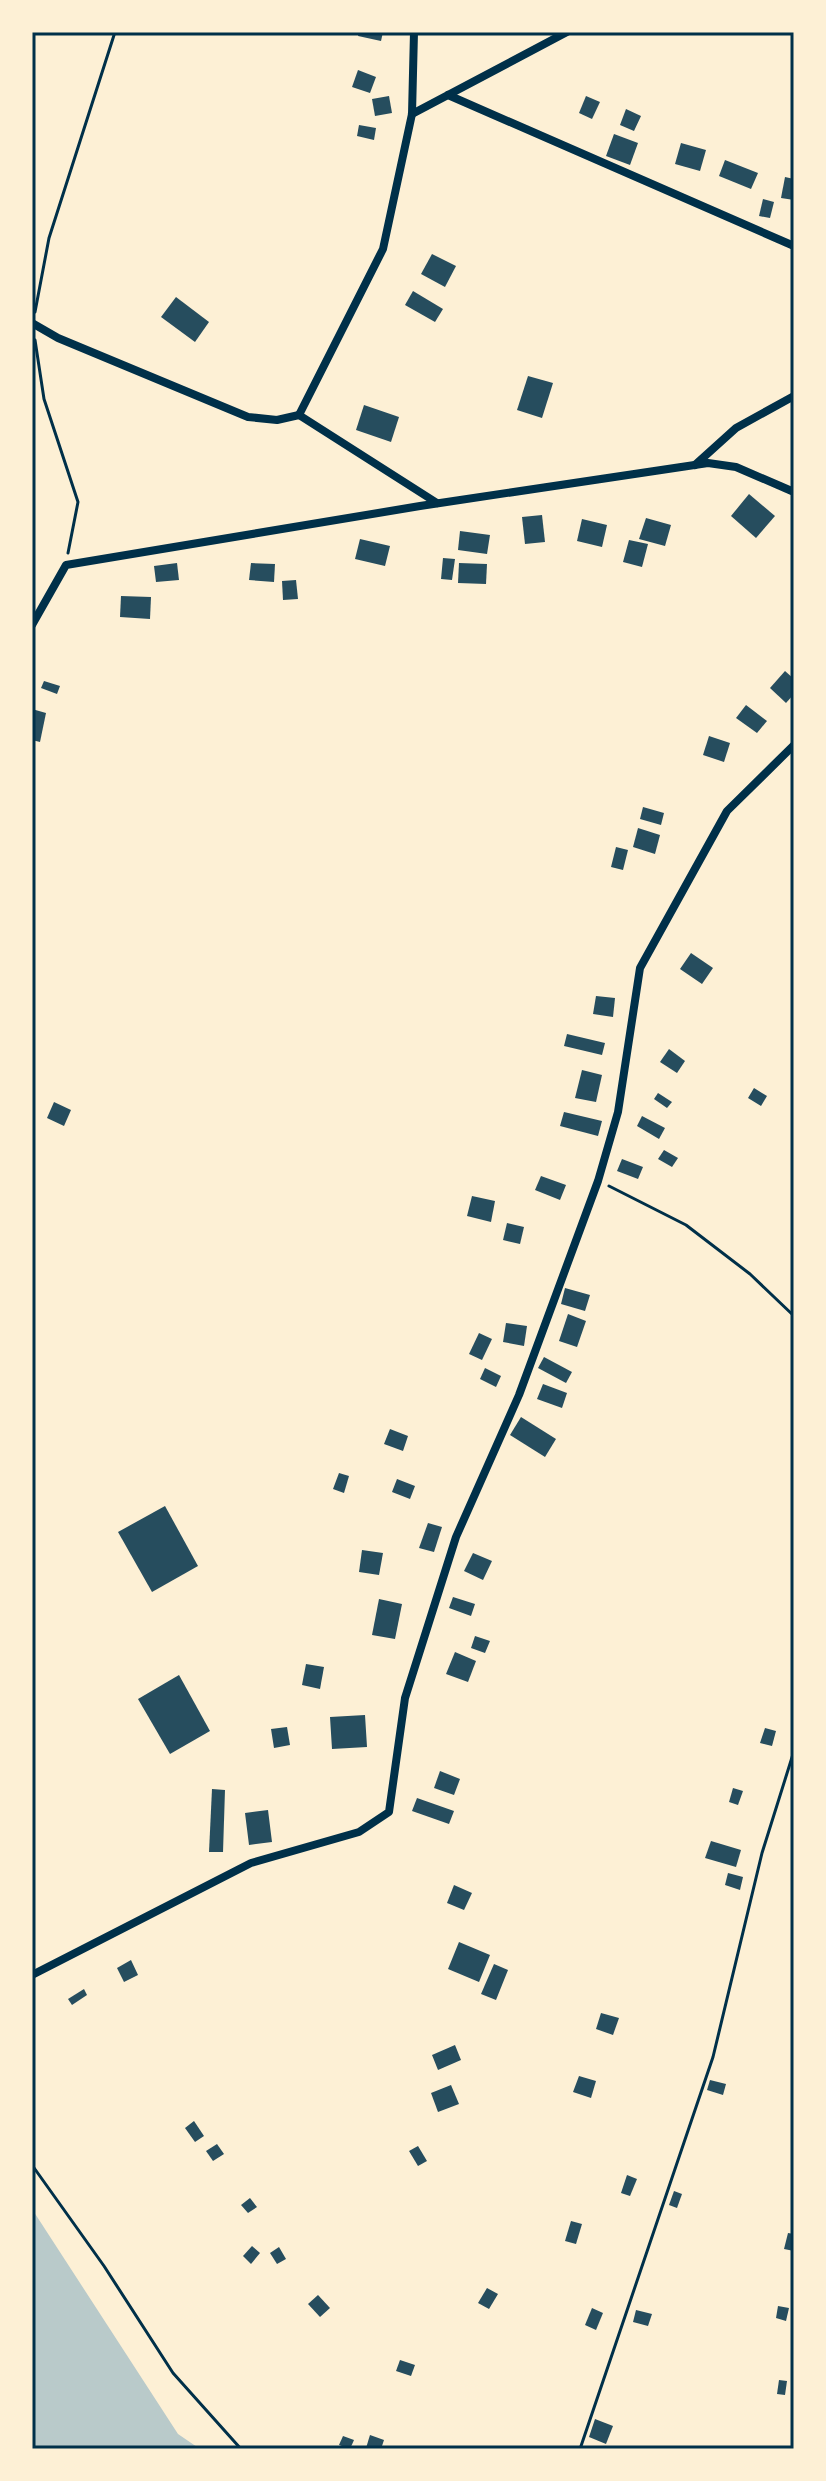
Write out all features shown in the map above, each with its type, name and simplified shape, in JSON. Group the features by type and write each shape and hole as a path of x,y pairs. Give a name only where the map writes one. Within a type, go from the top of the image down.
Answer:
{"street":[{"path":"299,415 383,249 412,114 414,32"},
{"path":"412,114 567,32"},
{"path":"448,95 794,246"},
{"path":"32,323 58,338 248,417 277,420 299,415 437,503"},
{"path":"694,465 736,428 794,396"},
{"path":"32,625 66,565 437,503 708,463 736,467 794,492"},
{"path":"32,1975 251,1863 359,1832 389,1812 405,1698 456,1537 519,1395 598,1181 618,1112 640,968 727,811 794,745"}],"path":[{"path":"66,565 78,502 44,399 32,323 49,238 115,32"},
{"path":"598,1181 686,1225 750,1274 794,1316"},
{"path":"580,2449 713,2057 762,1853 794,1751"},
{"path":"32,2165 104,2266 173,2373 241,2449"}],"shaded area":[{"path":"32,2209 178,2434 200,2449 32,2449"}],"building":[{"path":"359,32 383,32 381,41 358,36"},
{"path":"358,70 376,77 370,93 352,87"},
{"path":"389,96 392,113 375,116 372,99"},
{"path":"586,96 600,102 592,119 579,113"},
{"path":"626,109 641,116 634,131 620,125"},
{"path":"359,125 376,128 374,140 357,136"},
{"path":"614,134 638,143 630,165 606,156"},
{"path":"681,143 706,150 700,171 675,164"},
{"path":"725,160 758,173 751,189 719,176"},
{"path":"785,177 794,179 794,200 781,198"},
{"path":"763,199 774,202 770,218 759,216"},
{"path":"432,254 456,266 445,287 421,274"},
{"path":"413,291 443,309 435,322 405,305"},
{"path":"176,297 209,322 195,342 161,317"},
{"path":"528,376 553,383 542,418 517,410"},
{"path":"364,405 399,417 391,442 356,430"},
{"path":"749,494 775,516 756,538 731,516"},
{"path":"542,515 545,542 525,544 522,517"},
{"path":"646,518 671,525 665,546 639,539"},
{"path":"582,519 607,525 602,547 577,541"},
{"path":"460,531 490,535 487,554 458,550"},
{"path":"360,539 390,546 385,566 355,559"},
{"path":"629,540 648,544 642,567 623,562"},
{"path":"443,558 455,559 452,580 441,579"},
{"path":"177,563 179,580 156,582 154,566"},
{"path":"251,563 275,564 274,582 249,580"},
{"path":"459,563 487,564 486,584 458,583"},
{"path":"296,580 298,599 283,600 282,581"},
{"path":"121,596 151,597 150,619 120,617"},
{"path":"785,671 794,679 794,694 786,703 770,688"},
{"path":"44,681 60,686 57,694 41,688"},
{"path":"746,705 767,721 757,733 736,718"},
{"path":"32,709 46,713 40,742 32,740"},
{"path":"709,736 730,743 724,762 703,755"},
{"path":"643,807 664,813 661,825 640,819"},
{"path":"638,828 660,835 655,854 633,847"},
{"path":"616,847 628,850 623,870 611,867"},
{"path":"691,953 713,968 702,984 680,969"},
{"path":"596,996 615,998 613,1017 593,1014"},
{"path":"567,1034 605,1043 602,1055 564,1046"},
{"path":"669,1049 685,1061 677,1073 660,1062"},
{"path":"582,1070 602,1075 596,1102 575,1098"},
{"path":"754,1088 767,1096 761,1106 748,1098"},
{"path":"658,1093 672,1102 667,1108 654,1099"},
{"path":"54,1102 71,1110 64,1126 47,1118"},
{"path":"564,1112 602,1121 598,1136 560,1126"},
{"path":"642,1116 665,1128 659,1139 637,1126"},
{"path":"664,1150 678,1158 672,1167 658,1159"},
{"path":"622,1159 643,1167 638,1179 617,1171"},
{"path":"541,1176 566,1185 560,1200 535,1190"},
{"path":"472,1196 495,1201 491,1222 467,1216"},
{"path":"507,1223 524,1227 520,1244 503,1240"},
{"path":"565,1288 590,1295 585,1311 561,1304"},
{"path":"568,1314 586,1321 577,1347 559,1341"},
{"path":"506,1323 527,1326 524,1346 503,1342"},
{"path":"479,1333 492,1339 482,1360 469,1354"},
{"path":"544,1357 572,1372 566,1383 538,1368"},
{"path":"485,1368 501,1376 496,1387 480,1379"},
{"path":"543,1384 567,1393 562,1408 537,1399"},
{"path":"521,1417 556,1439 545,1457 510,1435"},
{"path":"390,1429 408,1436 403,1451 384,1444"},
{"path":"339,1473 349,1476 344,1493 333,1489"},
{"path":"397,1479 415,1486 410,1499 392,1492"},
{"path":"165,1506 198,1566 152,1592 118,1532"},
{"path":"428,1523 442,1527 434,1552 419,1548"},
{"path":"362,1550 383,1553 379,1575 359,1572"},
{"path":"473,1553 492,1561 483,1580 464,1571"},
{"path":"453,1597 475,1604 471,1616 449,1608"},
{"path":"379,1599 402,1604 395,1639 372,1635"},
{"path":"475,1636 490,1641 485,1653 471,1648"},
{"path":"455,1652 476,1661 468,1682 446,1674"},
{"path":"306,1664 324,1667 320,1689 302,1685"},
{"path":"179,1675 210,1731 170,1754 138,1699"},
{"path":"365,1715 367,1747 332,1749 330,1717"},
{"path":"287,1727 290,1745 274,1748 271,1729"},
{"path":"765,1728 776,1731 772,1746 760,1743"},
{"path":"440,1771 460,1779 454,1795 434,1788"},
{"path":"733,1788 743,1791 738,1805 729,1802"},
{"path":"212,1789 225,1790 223,1852 209,1852"},
{"path":"417,1798 454,1811 449,1824 412,1811"},
{"path":"268,1810 272,1842 249,1845 245,1813"},
{"path":"711,1841 741,1850 736,1867 705,1858"},
{"path":"728,1873 743,1877 740,1890 725,1885"},
{"path":"454,1885 472,1893 464,1910 447,1903"},
{"path":"459,1942 490,1955 479,1982 448,1969"},
{"path":"131,1960 138,1975 124,1982 117,1968"},
{"path":"494,1964 508,1970 496,2000 481,1994"},
{"path":"84,1989 87,1995 72,2005 68,1999"},
{"path":"601,2013 619,2018 613,2035 596,2029"},
{"path":"455,2045 461,2060 438,2070 432,2055"},
{"path":"579,2076 596,2081 591,2098 573,2092"},
{"path":"710,2080 726,2084 723,2095 707,2090"},
{"path":"451,2085 459,2104 438,2112 431,2093"},
{"path":"194,2121 204,2136 195,2142 185,2128"},
{"path":"217,2144 224,2154 213,2161 206,2151"},
{"path":"418,2146 427,2161 418,2166 409,2151"},
{"path":"627,2175 637,2179 630,2196 621,2193"},
{"path":"674,2191 682,2194 677,2208 669,2205"},
{"path":"250,2198 257,2207 248,2213 241,2205"},
{"path":"571,2221 582,2224 576,2244 565,2241"},
{"path":"788,2233 794,2234 794,2251 784,2249"},
{"path":"252,2246 260,2253 251,2264 243,2256"},
{"path":"279,2247 286,2259 277,2264 270,2253"},
{"path":"487,2288 498,2294 489,2309 478,2303"},
{"path":"318,2295 330,2308 320,2317 308,2304"},
{"path":"778,2306 789,2308 786,2321 776,2318"},
{"path":"592,2308 603,2313 596,2330 585,2325"},
{"path":"636,2310 652,2314 648,2326 633,2322"},
{"path":"400,2360 415,2365 411,2376 396,2371"},
{"path":"779,2380 787,2381 785,2395 777,2394"},
{"path":"595,2419 613,2426 606,2444 589,2437"},
{"path":"370,2435 384,2440 381,2449 366,2448"},
{"path":"343,2436 354,2440 350,2449 339,2445"}]}
